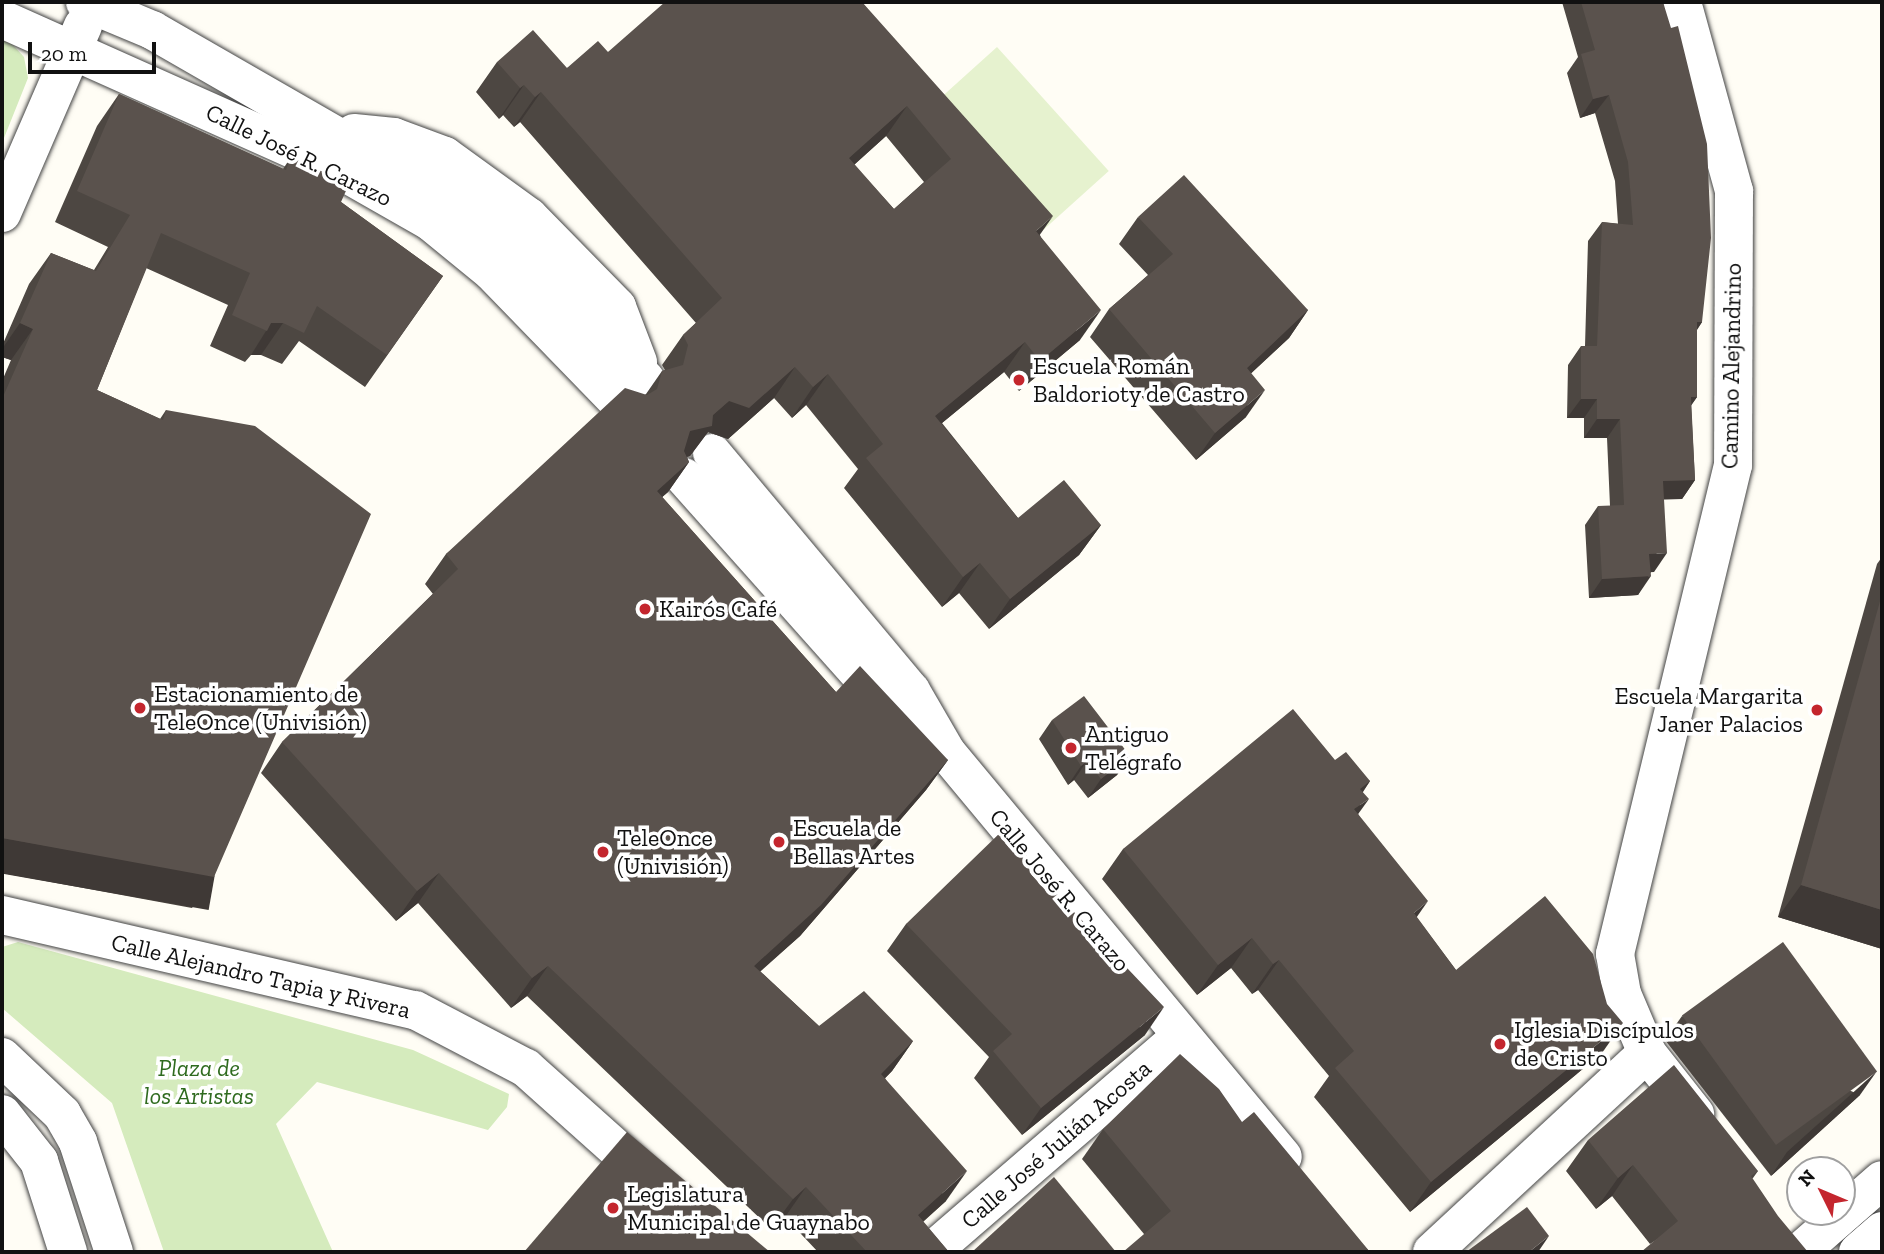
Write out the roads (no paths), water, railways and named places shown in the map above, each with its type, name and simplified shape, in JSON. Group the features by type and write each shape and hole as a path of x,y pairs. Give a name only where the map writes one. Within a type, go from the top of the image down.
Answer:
{"street":[{"name":"Camino Alejandrino","path":"1682,2 1734,191 1733,465 1618,920 1615,954 1622,994 1647,1053 1716,1141"},
{"path":"2,213 89,3"},
{"name":"Calle José R. Carazo","path":"2,19 341,170 431,222 536,314 635,386 521,250 426,183 332,131 139,12 89,3"},
{"name":"Calle José R. Carazo","path":"698,465 891,709 947,753 1311,1190"},
{"name":"Calle Alejandro Tapia y Rivera","path":"2,915 415,1010 526,1069 732,1252"},
{"name":"Calle José Julián Acosta","path":"932,1252 1181,1036"},
{"path":"1432,1252 1647,1053"},
{"path":"2,1057 43,1090 68,1124 114,1252"},
{"path":"2,1114 40,1161 68,1252"},
{"path":"1776,1217 1803,1251 1882,1180"},
{"path":"1858,1252 1882,1231"}],"place":[{"name":"Escuela Román Baldorioty de Castro","path":"1019,380"},
{"name":"Kairós Café","path":"645,609"},
{"name":"Estacionamiento de TeleOnce (Univisión)","path":"140,708"},
{"name":"Escuela Margarita Janer Palacios","path":"1817,710"},
{"name":"Antiguo Telégrafo","path":"1071,748"},
{"name":"Escuela de Bellas Artes","path":"779,842"},
{"name":"TeleOnce (Univisión)","path":"603,852"},
{"name":"Iglesia Discípulos de Cristo","path":"1500,1044"},
{"name":"Legislatura Municipal de Guaynabo","path":"613,1208"}],"park label":[{"name":"Plaza de los Artistas","path":"199,1082"}]}
